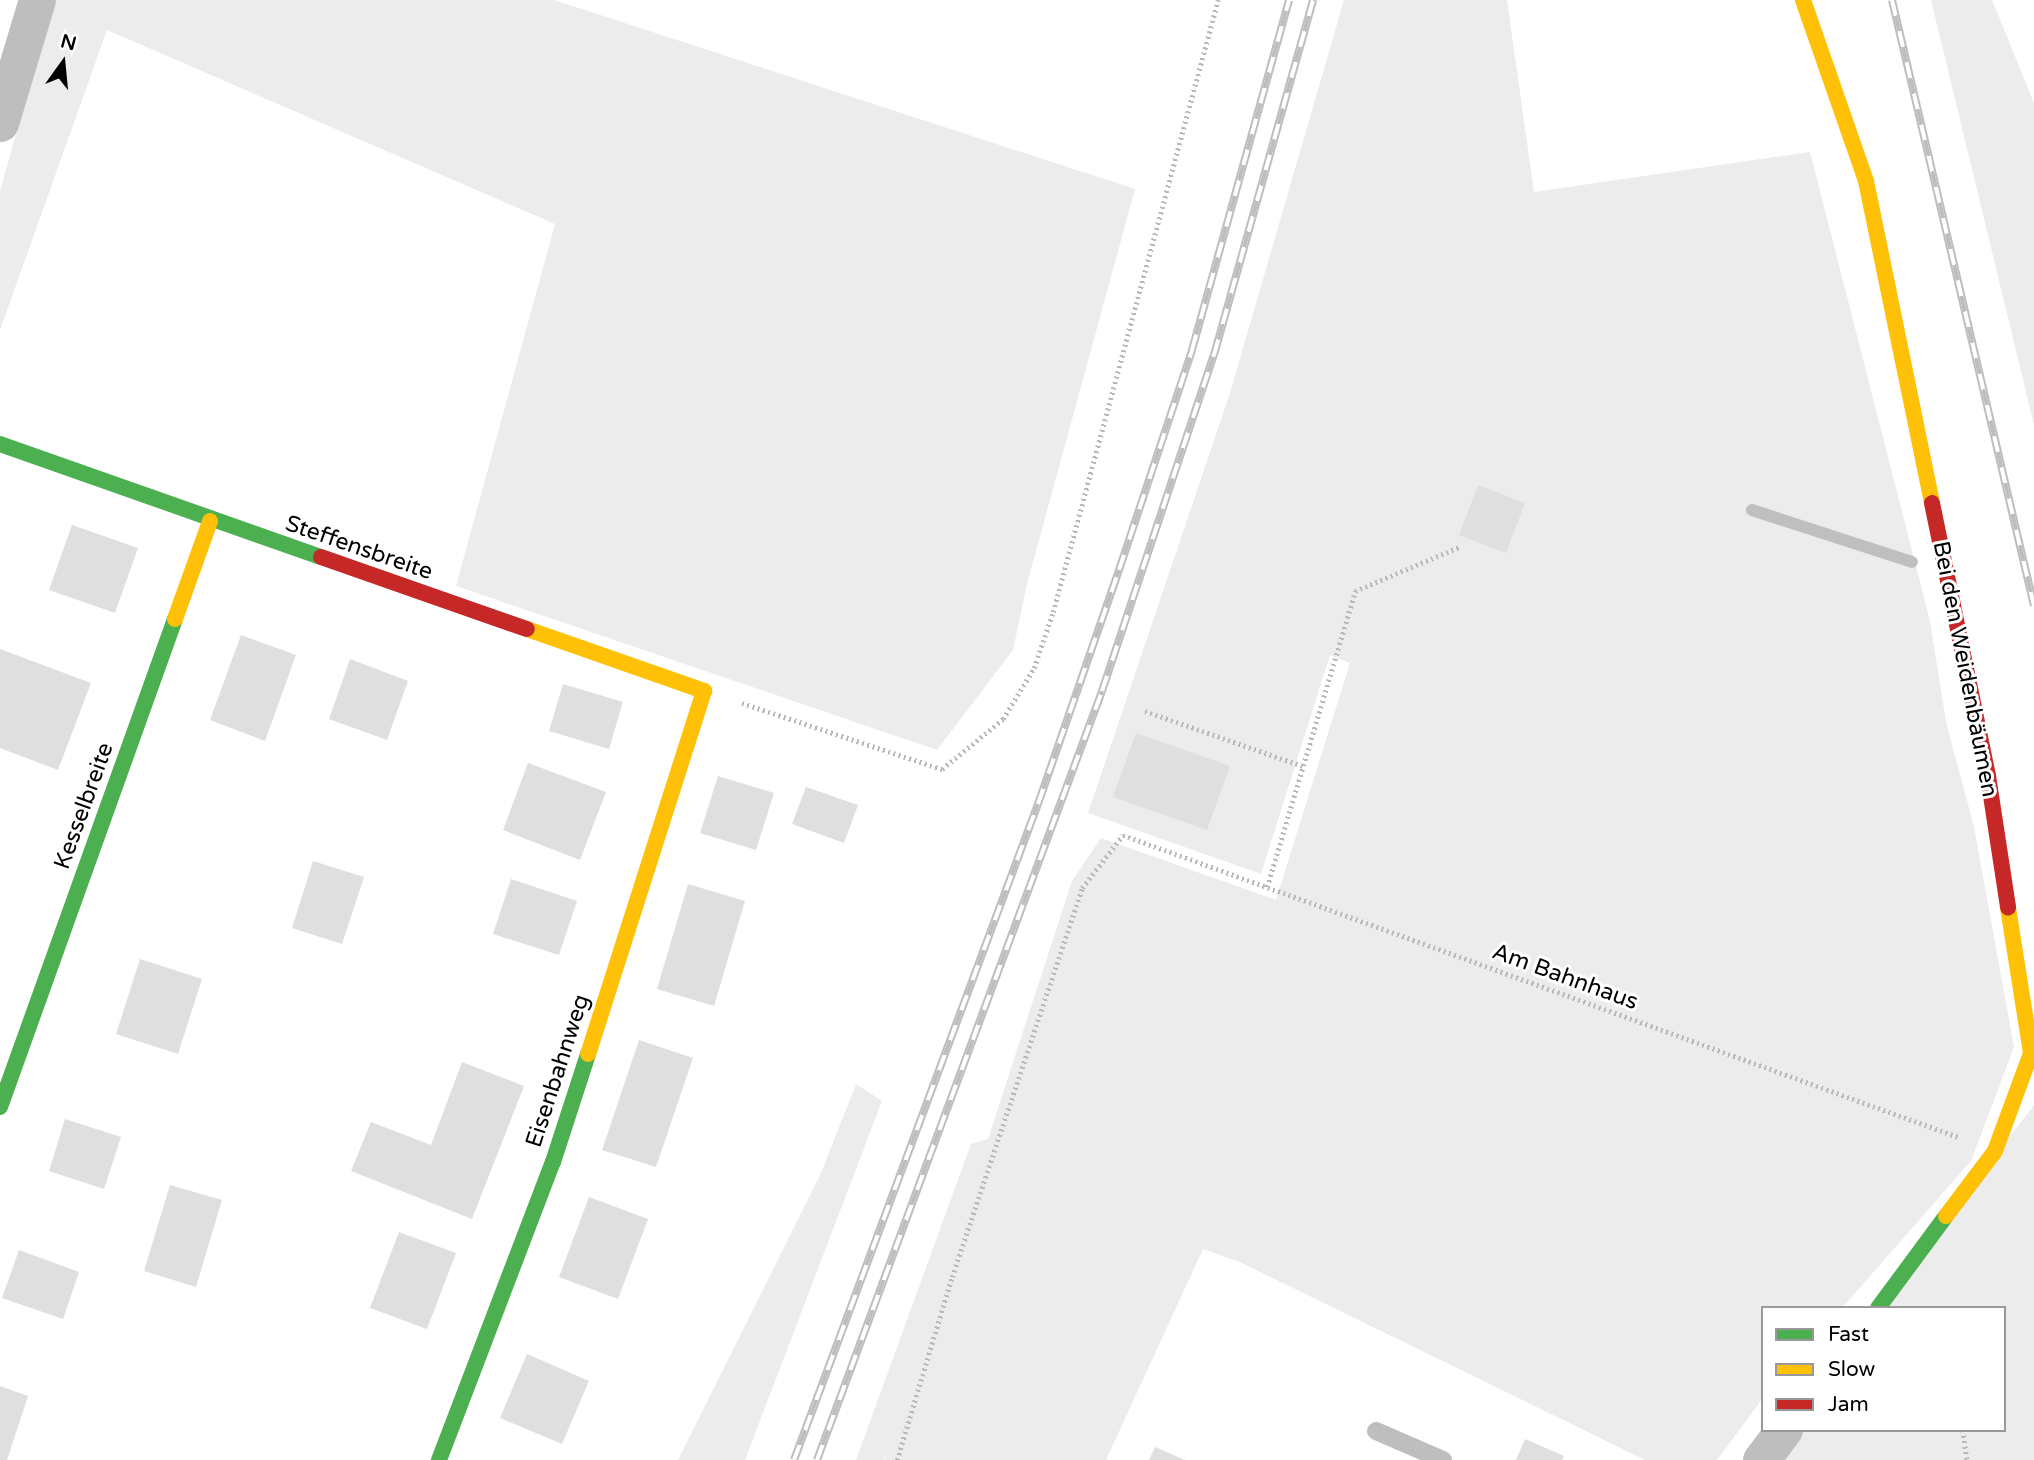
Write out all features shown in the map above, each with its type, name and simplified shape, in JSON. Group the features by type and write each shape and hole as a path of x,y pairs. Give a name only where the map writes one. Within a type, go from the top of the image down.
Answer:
{"street":[{"path":"0,122 37,0"},
{"name":"Bei den Weidenbäumen","path":"1803,0 1866,181 1988,776 2031,1053 1995,1151 1879,1306"},
{"name":"Steffensbreite","path":"0,444 210,522 704,691"},
{"name":"Kesselbreite","path":"0,1107 210,522"},
{"name":"Eisenbahnweg","path":"439,1460 553,1162 704,691"},
{"path":"1761,1460 1782,1432"}],"lane":[{"path":"1376,1431 1443,1460"}],"path":[{"path":"704,691 942,769 1003,719 1034,668 1053,612 1218,0"},
{"path":"1267,887 1355,591 1459,547"},
{"path":"1145,711 1303,766"},
{"name":"Am Bahnhaus","path":"897,1460 953,1277 1082,888 1123,835 1995,1151"},
{"path":"1963,1432 1967,1460"}],"shaded area":[{"path":"54,0 554,0 1135,189 1027,584 1013,650 937,750 456,586 555,224 107,30 0,330 0,191"},
{"path":"1344,0 1507,0 1534,192 1810,152 1930,621 1946,722 1974,827 2014,1047 1971,1161 1844,1306 1761,1306 1761,1401 1717,1460 1645,1460 1240,1262 1203,1249 1106,1460 885,1460 887,1451 884,1460 856,1460 971,1144 988,1139 1072,881 1101,838 1276,900 1350,663 1330,655 1261,874 1088,813 1230,393"},
{"path":"1931,0 1992,0 2034,103 2034,425"},
{"path":"856,1084 882,1101 745,1460 678,1460 821,1173"},
{"path":"2034,1105 2034,1460 1761,1460 1782,1432 2006,1432 2006,1306 1880,1306"}],"building":[{"path":"1478,485 1525,503 1506,553 1459,535"},
{"path":"72,525 138,548 115,613 49,590"},
{"path":"241,635 296,655 265,741 210,720"},
{"path":"0,649 91,683 58,770 0,748"},
{"path":"350,659 408,681 387,740 329,719"},
{"path":"563,684 623,702 609,749 549,731"},
{"path":"1136,733 1230,766 1207,830 1113,797"},
{"path":"528,763 606,792 580,860 503,830"},
{"path":"718,776 774,793 756,850 700,833"},
{"path":"806,787 858,805 844,843 792,824"},
{"path":"313,861 364,877 342,944 292,928"},
{"path":"511,879 577,901 559,955 493,934"},
{"path":"688,884 745,901 714,1006 657,989"},
{"path":"140,959 202,979 178,1054 116,1034"},
{"path":"639,1040 693,1058 656,1167 602,1150"},
{"path":"462,1062 524,1086 472,1219 351,1171 371,1122 431,1145"},
{"path":"65,1119 121,1137 104,1189 49,1171"},
{"path":"170,1185 222,1200 196,1287 144,1271"},
{"path":"589,1197 648,1219 618,1299 559,1277"},
{"path":"399,1232 456,1253 427,1329 370,1308"},
{"path":"19,1250 79,1272 63,1319 2,1298"},
{"path":"527,1354 589,1381 562,1444 500,1418"},
{"path":"0,1386 28,1396 7,1460 0,1460"},
{"path":"1525,1439 1564,1456 1562,1460 1516,1460"},
{"path":"1155,1447 1185,1460 1149,1460"}],"waterway":[{"path":"1752,510 1912,562"}],"railway":[{"path":"794,1460 1038,804 1119,570 1192,350 1289,0"},
{"path":"817,1460 1102,691 1214,355 1313,0"},
{"path":"1892,0 2034,606"}],"traffic: fast":[{"path":"0,444 321,557"},
{"path":"0,1107 175,619"},
{"path":"439,1460 553,1162 588,1054"},
{"path":"1879,1306 1946,1216"}],"traffic: slow":[{"path":"1803,0 1866,181 1932,503"},
{"path":"175,619 210,521"},
{"path":"527,629 704,691 588,1054"},
{"path":"1946,1216 1995,1151 2031,1053 2008,907"}],"traffic: jam":[{"path":"1932,503 1988,776 2008,907"},
{"path":"321,557 527,629"}]}
